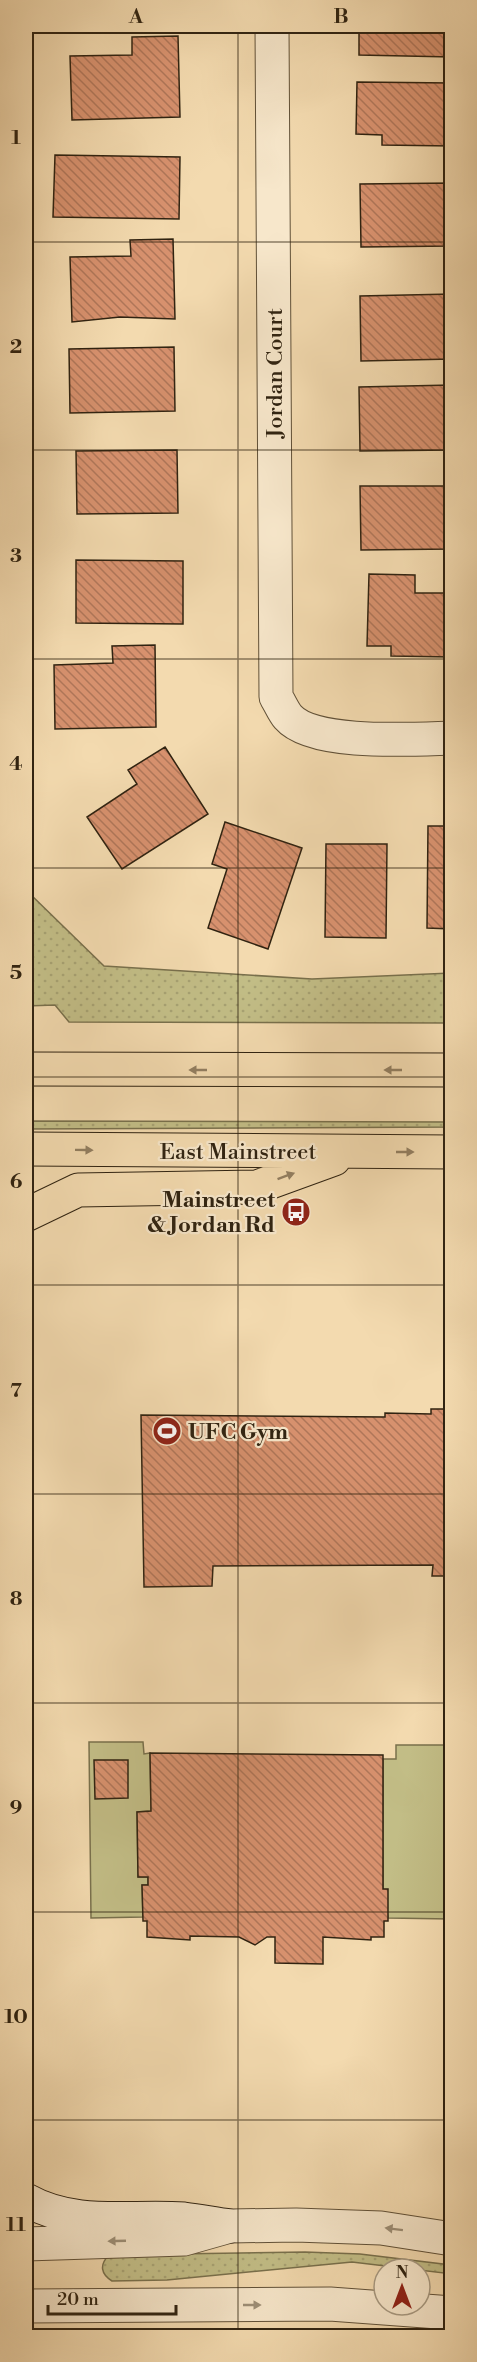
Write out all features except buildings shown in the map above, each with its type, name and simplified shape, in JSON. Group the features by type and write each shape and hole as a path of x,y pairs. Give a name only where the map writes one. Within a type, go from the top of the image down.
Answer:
{"main road":[{"path":"26,1069 452,1070"},
{"name":"East Mainstreet","path":"26,1149 452,1152"},
{"path":"26,1215 78,1190 257,1187 357,1151"}],"street":[{"name":"Jordan Court","path":"272,26 276,697 288,718 307,730 367,739 452,738"},
{"path":"26,2200 60,2215 88,2219 184,2219 230,2226 352,2226 452,2239"},
{"path":"26,2244 184,2239 230,2226"},
{"path":"26,2306 330,2304 452,2313"}],"shaded area":[{"path":"26,890 104,966 312,979 451,973 451,1023 69,1022 55,1005 26,1006"},
{"path":"26,1121 451,1122 452,1127 26,1129"},
{"path":"89,1742 143,1742 144,1754 150,1753 151,1811 137,1812 138,1877 148,1877 148,1885 142,1885 143,1917 91,1918"},
{"path":"396,1745 451,1745 451,1919 388,1918 383,1889 383,1759 396,1759"},
{"path":"305,2252 385,2257 372,2257 372,2264 352,2262 167,2280 112,2281 105,2275 103,2269 104,2262 109,2255"},
{"path":"432,2263 451,2265 452,2274 432,2272"}],"place":[{"name":"Mainstreet & Jordan Rd","path":"296,1212"},
{"name":"UFC Gym","path":"167,1431"}]}
